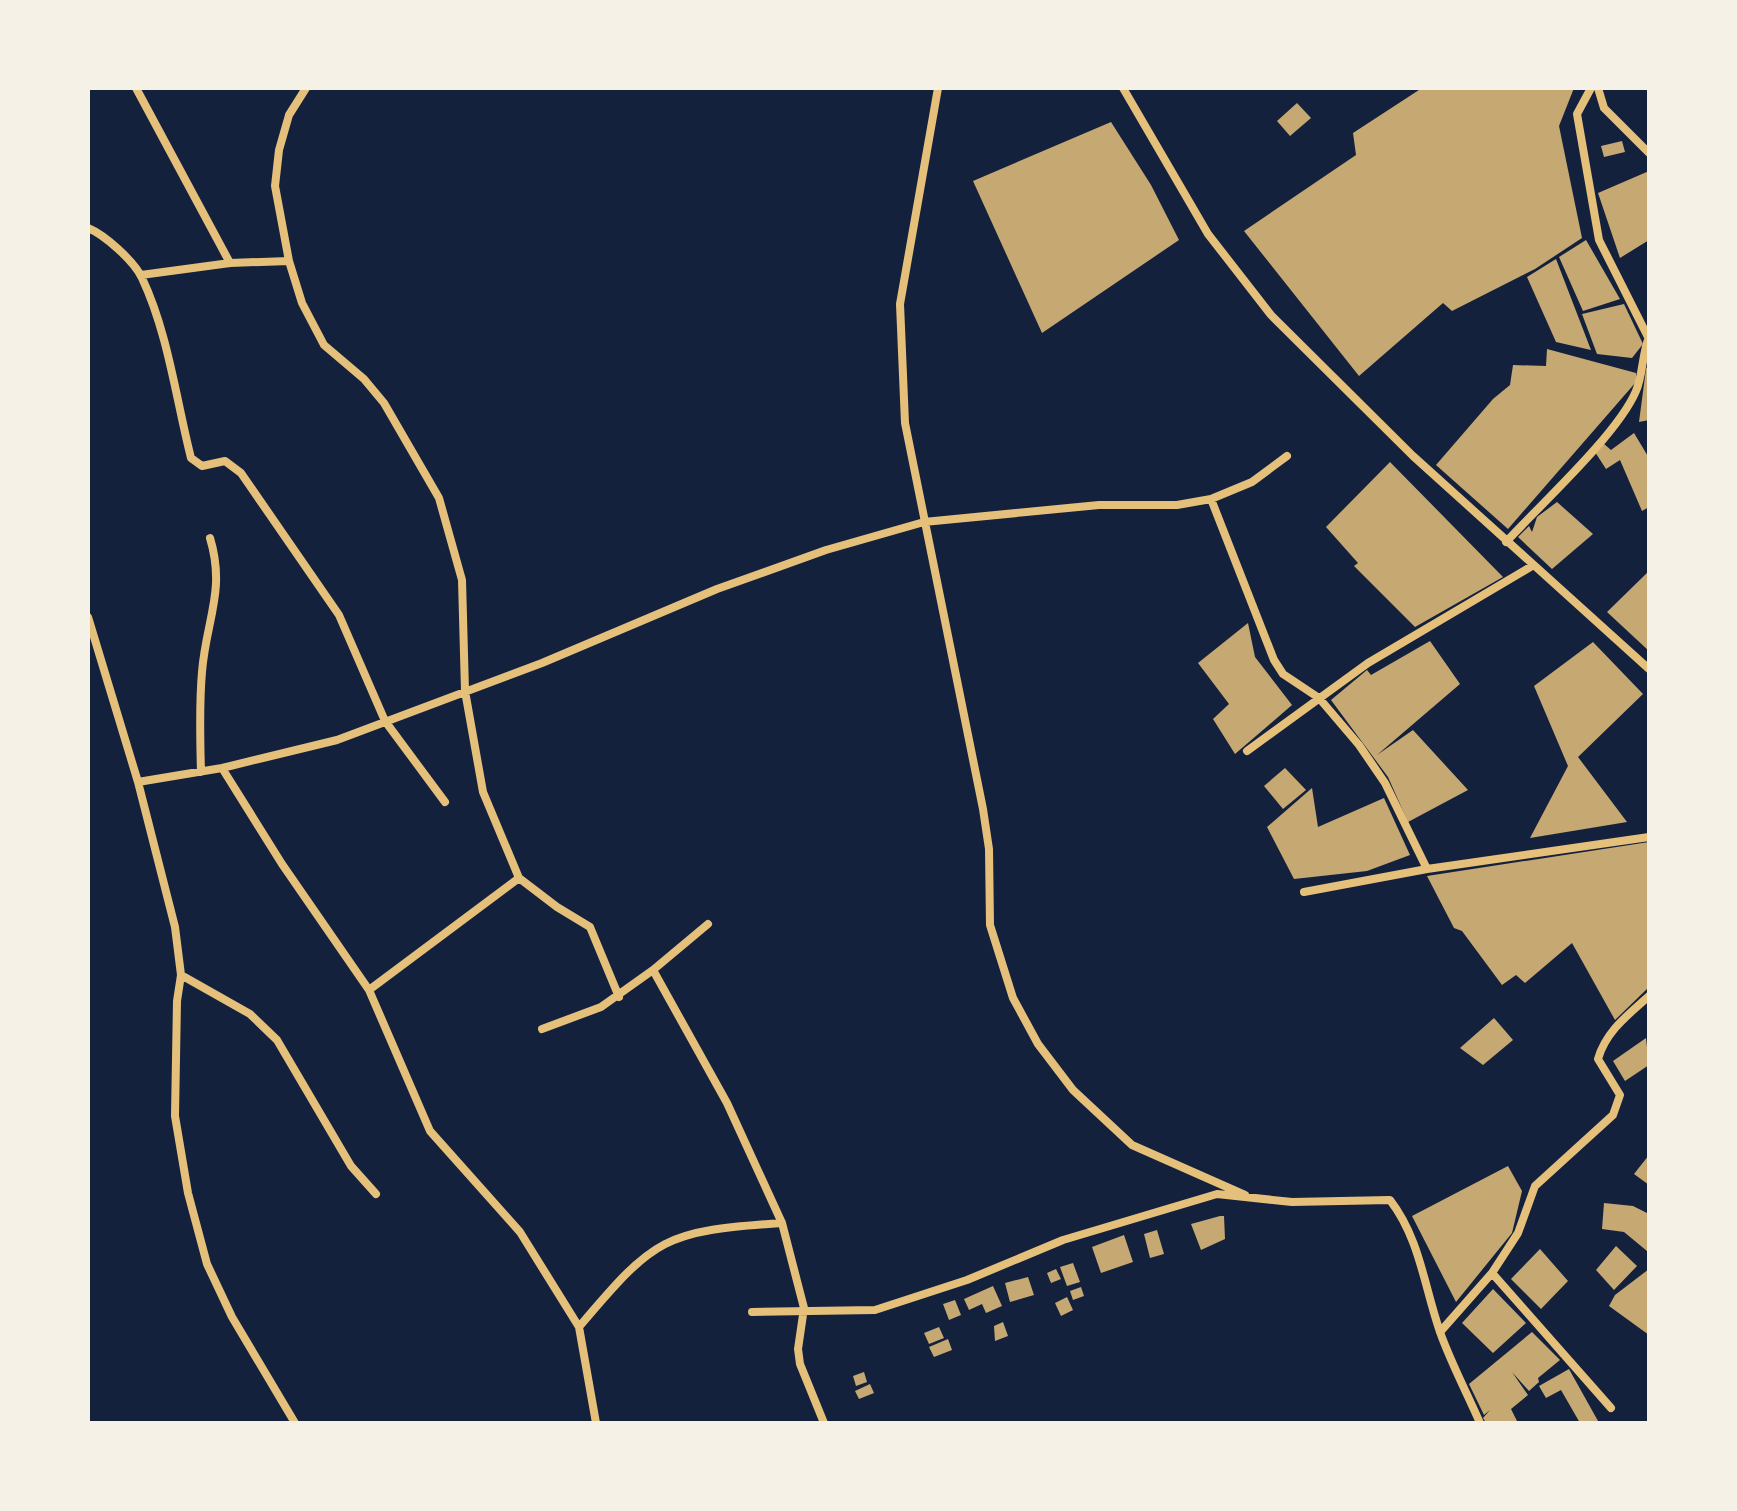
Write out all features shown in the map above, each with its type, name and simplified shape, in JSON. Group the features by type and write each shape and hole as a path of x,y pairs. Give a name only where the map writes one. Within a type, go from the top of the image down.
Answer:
{"street":[{"path":"136,88 230,263"},
{"path":"306,88 289,115 279,150 275,186 289,261 314,331 384,403 439,498 462,580 465,691 483,792 519,878 590,927 619,997"},
{"path":"938,88 900,304 905,423 983,809 989,849 990,925 1013,998 1038,1044 1073,1090 1132,1145 1245,1195"},
{"path":"1123,88 1208,234 1271,315 1413,456 1649,669"},
{"path":"1506,542 1620,419 1638,389 1649,337 1599,240 1577,114 1591,88"},
{"path":"1598,88 1604,108 1649,153"},
{"path":"88,228 100,234 141,275 165,345 191,458 202,466 225,461 241,473 339,615 385,721 445,802"},
{"path":"141,275 230,263 289,261"},
{"path":"138,782 222,768 337,740 542,663 717,589 826,550 924,522 1099,505 1177,505 1211,499 1252,482 1287,456"},
{"path":"1211,499 1274,660 1283,674 1319,698 1359,745 1385,783 1427,869"},
{"path":"201,772 202,670 218,582 218,565 210,538"},
{"path":"1247,751 1368,663 1532,566"},
{"path":"88,617 138,782 170,902 181,975 177,1001 175,1116 188,1193 207,1264 232,1317 295,1423"},
{"path":"222,768 282,864 369,990 430,1131 520,1232 579,1327 596,1423"},
{"path":"1304,892 1427,869 1649,837"},
{"path":"369,990 519,878"},
{"path":"542,1029 619,997 708,924"},
{"path":"653,970 727,1103 782,1223 804,1308 798,1349 824,1423"},
{"path":"181,975 265,1026 351,1166 376,1194"},
{"path":"1440,1332 1492,1273 1518,1233 1535,1186 1613,1115 1620,1095 1598,1059 1601,1047 1605,1037 1649,996"},
{"path":"752,1312 804,1308 875,1310 967,1280 1063,1240 1217,1194 1292,1202 1390,1200 1400,1212 1414,1241 1440,1332 1480,1423"},
{"path":"579,1327 629,1268 675,1236 703,1230 782,1223"},
{"path":"1492,1273 1611,1408"}],"building":[{"path":"1422,88 1574,88 1559,126 1582,238 1535,269 1452,311 1443,303 1359,376 1244,231 1356,155 1353,133"},
{"path":"1297,103 1311,118 1290,136 1277,121"},
{"path":"1111,122 1151,185 1179,240 1042,333 973,181"},
{"path":"1622,141 1625,152 1604,157 1601,146"},
{"path":"1649,171 1649,240 1620,258 1598,193"},
{"path":"1586,240 1620,299 1583,311 1559,257"},
{"path":"1556,259 1591,350 1556,342 1527,277"},
{"path":"1624,304 1643,344 1632,358 1597,354 1582,314"},
{"path":"1547,349 1636,373 1636,382 1508,529 1436,465 1493,399 1510,385 1513,365 1546,366"},
{"path":"1649,362 1649,420 1639,422 1646,369"},
{"path":"1634,433 1649,458 1649,507 1642,511 1620,460 1606,469 1595,452 1604,444 1611,450"},
{"path":"1390,462 1503,577 1415,627 1354,566 1358,563 1326,527"},
{"path":"1557,502 1593,534 1552,569 1518,537 1529,526 1532,532 1537,517"},
{"path":"1649,571 1649,651 1607,612"},
{"path":"1248,623 1255,657 1292,705 1235,754 1213,719 1229,704 1198,663"},
{"path":"1430,641 1460,684 1377,755 1413,730 1468,790 1408,822 1388,777 1331,700 1367,670 1371,675"},
{"path":"1593,642 1643,694 1578,757 1627,822 1530,838 1568,766 1534,686"},
{"path":"1285,768 1306,790 1283,809 1264,786"},
{"path":"1312,788 1318,827 1384,798 1410,855 1367,871 1294,879 1267,827"},
{"path":"1649,842 1649,987 1615,1020 1572,943 1525,983 1516,975 1502,985 1462,931 1454,928 1427,876"},
{"path":"1494,1018 1513,1040 1483,1065 1460,1048"},
{"path":"1646,1038 1649,1065 1625,1081 1613,1061"},
{"path":"1649,1155 1649,1185 1634,1174"},
{"path":"1508,1166 1522,1191 1512,1233 1456,1302 1412,1216"},
{"path":"1604,1203 1633,1206 1649,1214 1647,1251 1624,1232 1602,1229"},
{"path":"1224,1216 1225,1239 1201,1250 1191,1224"},
{"path":"1157,1230 1164,1254 1150,1258 1144,1234"},
{"path":"1124,1235 1133,1262 1101,1273 1092,1247"},
{"path":"1616,1246 1637,1266 1614,1290 1596,1270"},
{"path":"1540,1249 1568,1281 1541,1309 1511,1279"},
{"path":"1073,1263 1080,1282 1067,1286 1060,1267"},
{"path":"1056,1269 1061,1279 1051,1283 1047,1273"},
{"path":"1649,1269 1649,1335 1609,1306 1615,1295"},
{"path":"1028,1277 1034,1295 1010,1302 1005,1283"},
{"path":"993,1286 1002,1306 986,1313 982,1304 969,1310 964,1299"},
{"path":"1081,1287 1084,1296 1073,1300 1070,1291"},
{"path":"1493,1289 1526,1323 1493,1353 1462,1323"},
{"path":"1067,1297 1073,1310 1061,1316 1055,1303"},
{"path":"955,1300 961,1315 949,1320 943,1304"},
{"path":"1003,1322 1008,1336 995,1341 994,1326"},
{"path":"939,1327 944,1338 929,1344 924,1333"},
{"path":"1532,1332 1560,1360 1538,1378 1539,1382 1529,1391 1512,1372 1528,1395 1511,1409 1518,1423 1486,1423 1483,1418 1490,1410 1484,1415 1469,1384"},
{"path":"948,1339 952,1350 934,1357 929,1347"},
{"path":"1569,1369 1598,1421 1580,1423 1561,1390 1546,1398 1539,1386"},
{"path":"864,1372 867,1382 856,1386 853,1376"},
{"path":"870,1384 874,1393 859,1399 855,1391"}]}
